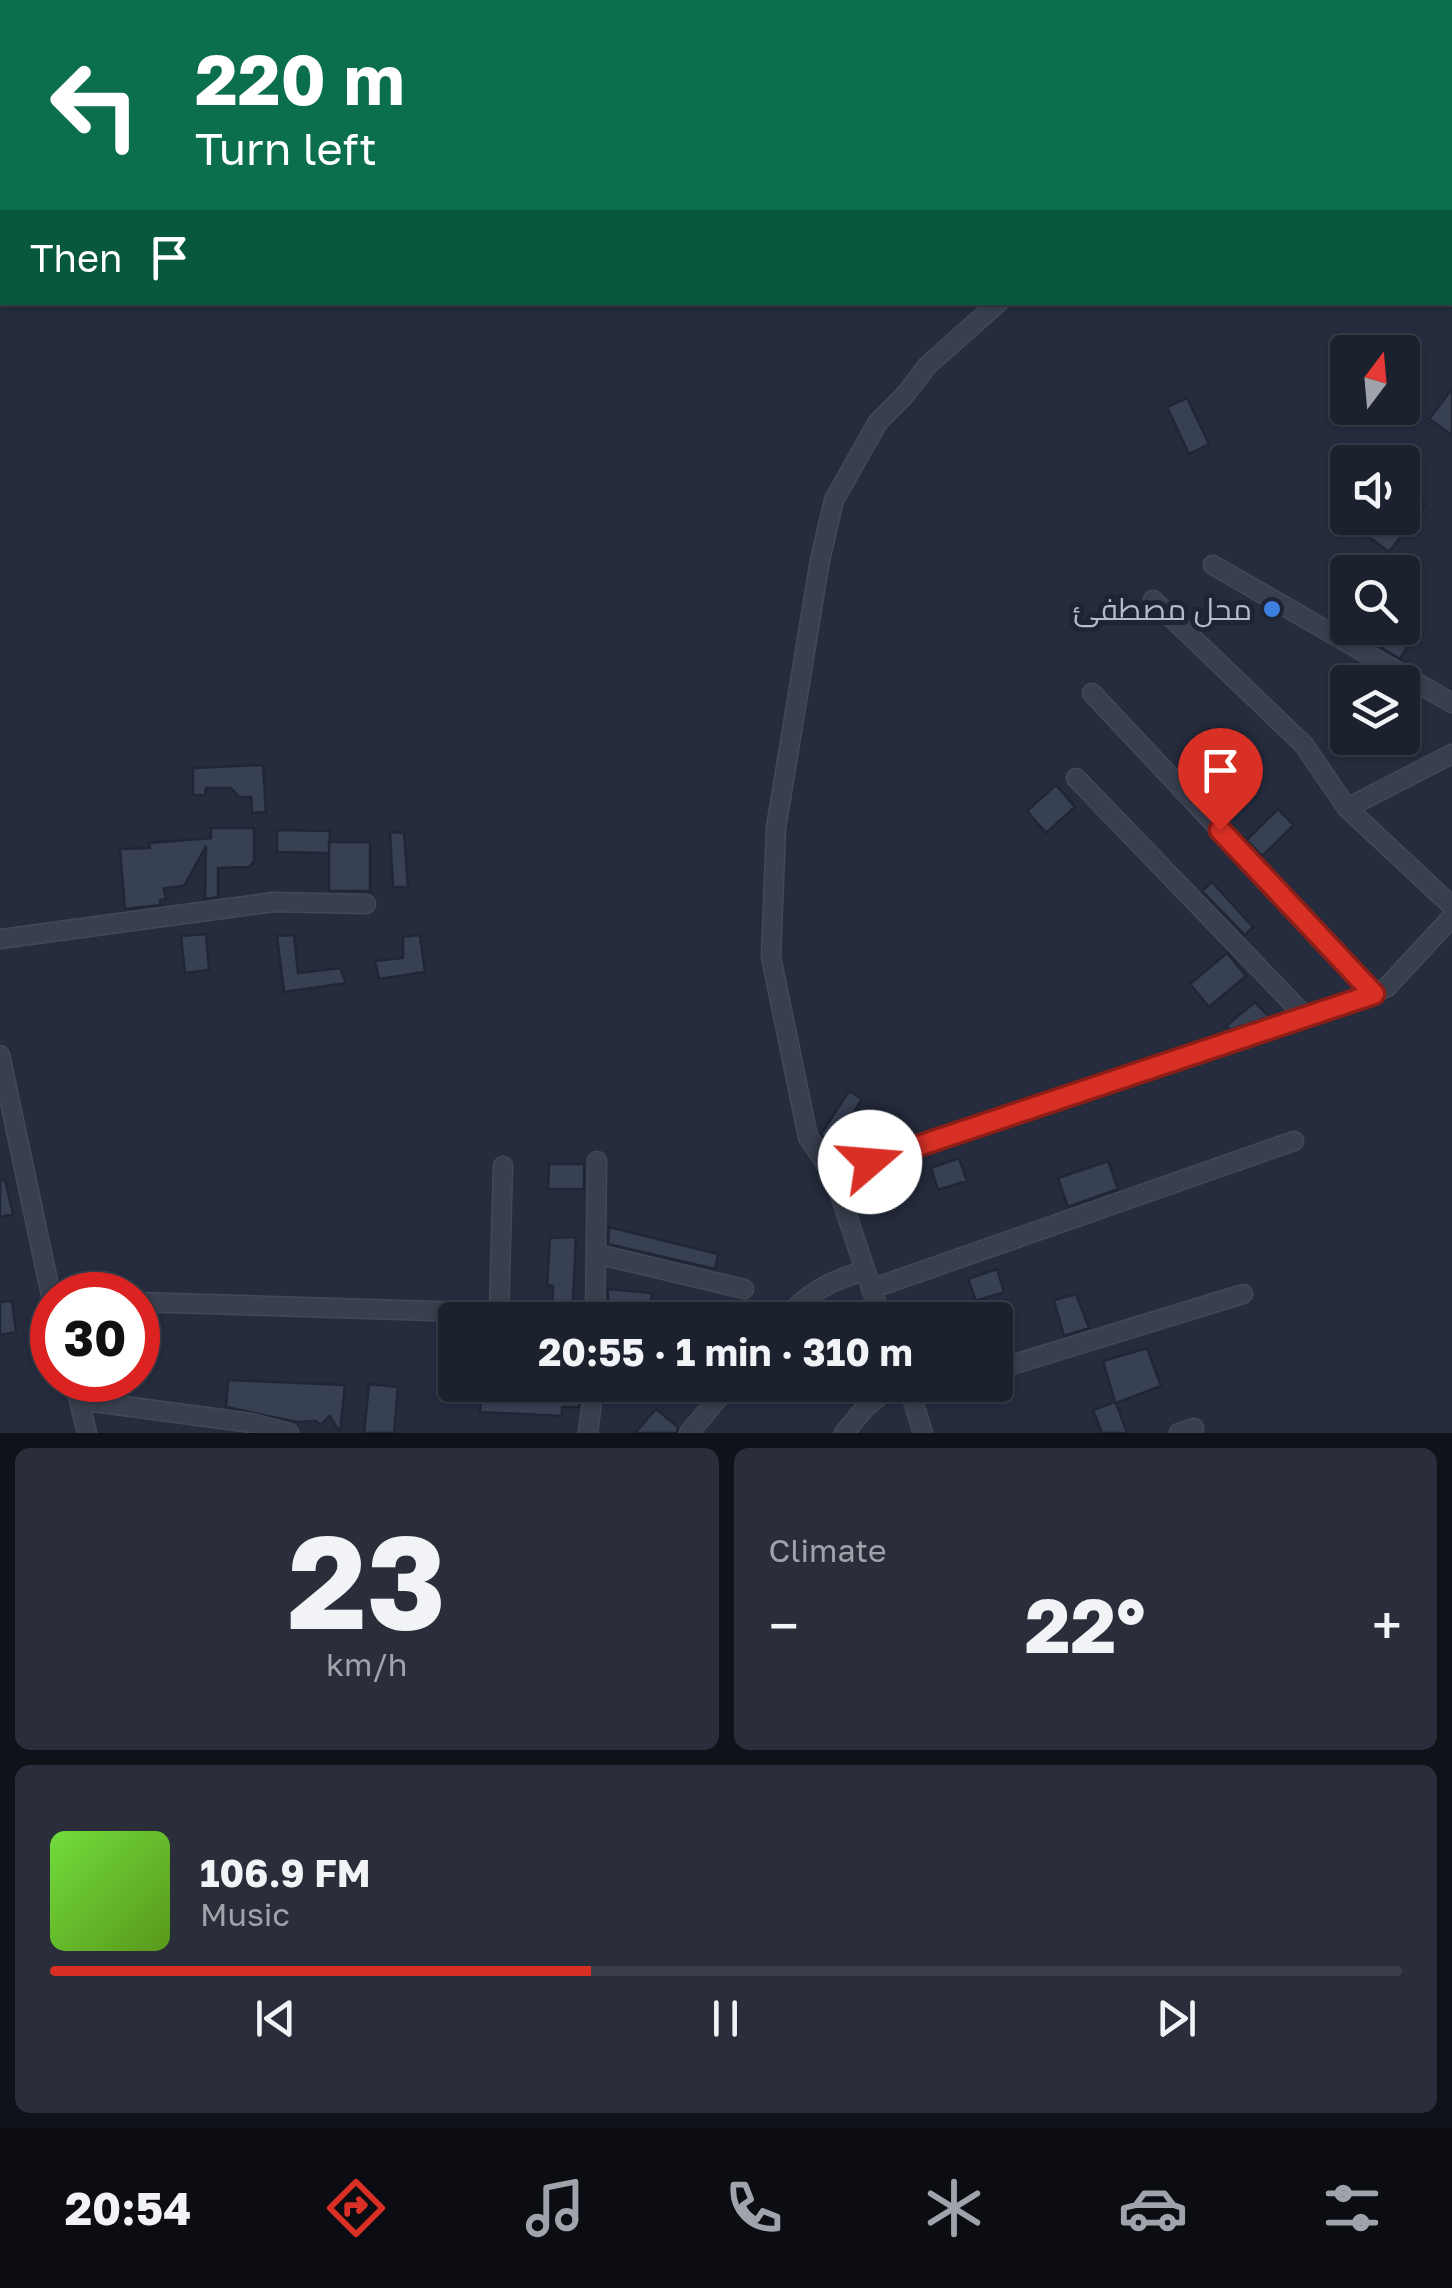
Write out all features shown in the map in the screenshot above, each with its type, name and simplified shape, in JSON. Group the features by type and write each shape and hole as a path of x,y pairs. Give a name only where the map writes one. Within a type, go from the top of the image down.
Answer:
{"street":[{"path":"876,1302 834,1174 808,1136 771,957 776,828 820,560 834,500 878,422 905,396 927,366 996,305"},
{"path":"1213,564 1452,703"},
{"path":"1153,600 1304,745 1347,808 1452,906"},
{"path":"1092,693 1374,994"},
{"path":"1347,808 1452,754"},
{"path":"1076,778 1307,1018"},
{"path":"0,939 273,902 366,904"},
{"path":"834,1174 1374,994 1402,973 1452,916"},
{"path":"0,1055 46,1272"},
{"path":"803,1302 815,1290 839,1278 868,1280 1294,1141"},
{"path":"596,1302 597,1162"},
{"path":"160,1303 498,1312 503,1166"},
{"path":"597,1254 744,1289"},
{"path":"1013,1364 1243,1294"},
{"path":"79,1402 87,1433"},
{"path":"94,1402 251,1423 289,1433"},
{"path":"588,1433 592,1402"},
{"path":"689,1433 715,1402"},
{"path":"844,1433 873,1402"},
{"path":"914,1402 924,1433"}],"building":[{"path":"1452,389 1452,435 1429,419"},
{"path":"1187,398 1209,444 1189,454 1167,407"},
{"path":"1366,535 1402,535 1389,552"},
{"path":"1384,645 1408,645 1400,659 1382,648"},
{"path":"263,765 266,812 252,813 251,797 239,797 231,788 206,788 205,795 193,795 193,768"},
{"path":"1056,785 1075,807 1046,833 1027,811"},
{"path":"1278,809 1294,825 1262,856 1247,840"},
{"path":"211,828 254,828 254,861 249,867 218,868 218,897 205,899 206,846 184,886 164,888 166,899 160,900 160,905 125,909 120,849 211,838"},
{"path":"277,830 330,831 329,853 277,852"},
{"path":"390,832 404,833 408,887 393,887"},
{"path":"329,842 370,842 370,891 329,891"},
{"path":"1212,882 1253,927 1245,935 1202,891"},
{"path":"206,934 209,970 185,973 181,936"},
{"path":"294,935 298,973 340,968 346,983 284,992 277,936"},
{"path":"420,935 425,972 379,979 375,961 403,958 403,937"},
{"path":"1227,953 1246,976 1209,1007 1190,984"},
{"path":"1255,1002 1269,1017 1230,1030 1226,1026"},
{"path":"849,1091 862,1099 840,1134 854,1154 838,1159 821,1134"},
{"path":"959,1158 967,1181 938,1190 931,1168"},
{"path":"1108,1161 1118,1189 1068,1207 1058,1178"},
{"path":"549,1164 584,1164 584,1189 548,1189"},
{"path":"0,1180 5,1180 13,1214 0,1217"},
{"path":"609,1227 718,1254 715,1269 608,1244"},
{"path":"576,1237 573,1302 553,1302 553,1286 547,1285 550,1238"},
{"path":"997,1269 1004,1292 976,1301 968,1279"},
{"path":"608,1289 652,1293 651,1302 608,1302"},
{"path":"1076,1294 1089,1328 1064,1336 1054,1300"},
{"path":"12,1301 16,1332 0,1335 0,1302"},
{"path":"1147,1348 1161,1386 1116,1403 1127,1433 1102,1433 1093,1410 1115,1402 1103,1361"},
{"path":"228,1380 345,1385 340,1433 330,1416 320,1425 316,1421 297,1422 226,1407"},
{"path":"369,1384 398,1387 394,1433 364,1433"},
{"path":"481,1402 579,1402 579,1407 562,1407 562,1416 480,1412"},
{"path":"656,1409 678,1427 677,1433 635,1433"}],"place":[{"name":"محل مصطفئ","path":"1272,609"}],"route":[{"path":"870,1162 1374,994 1220,830"}]}
